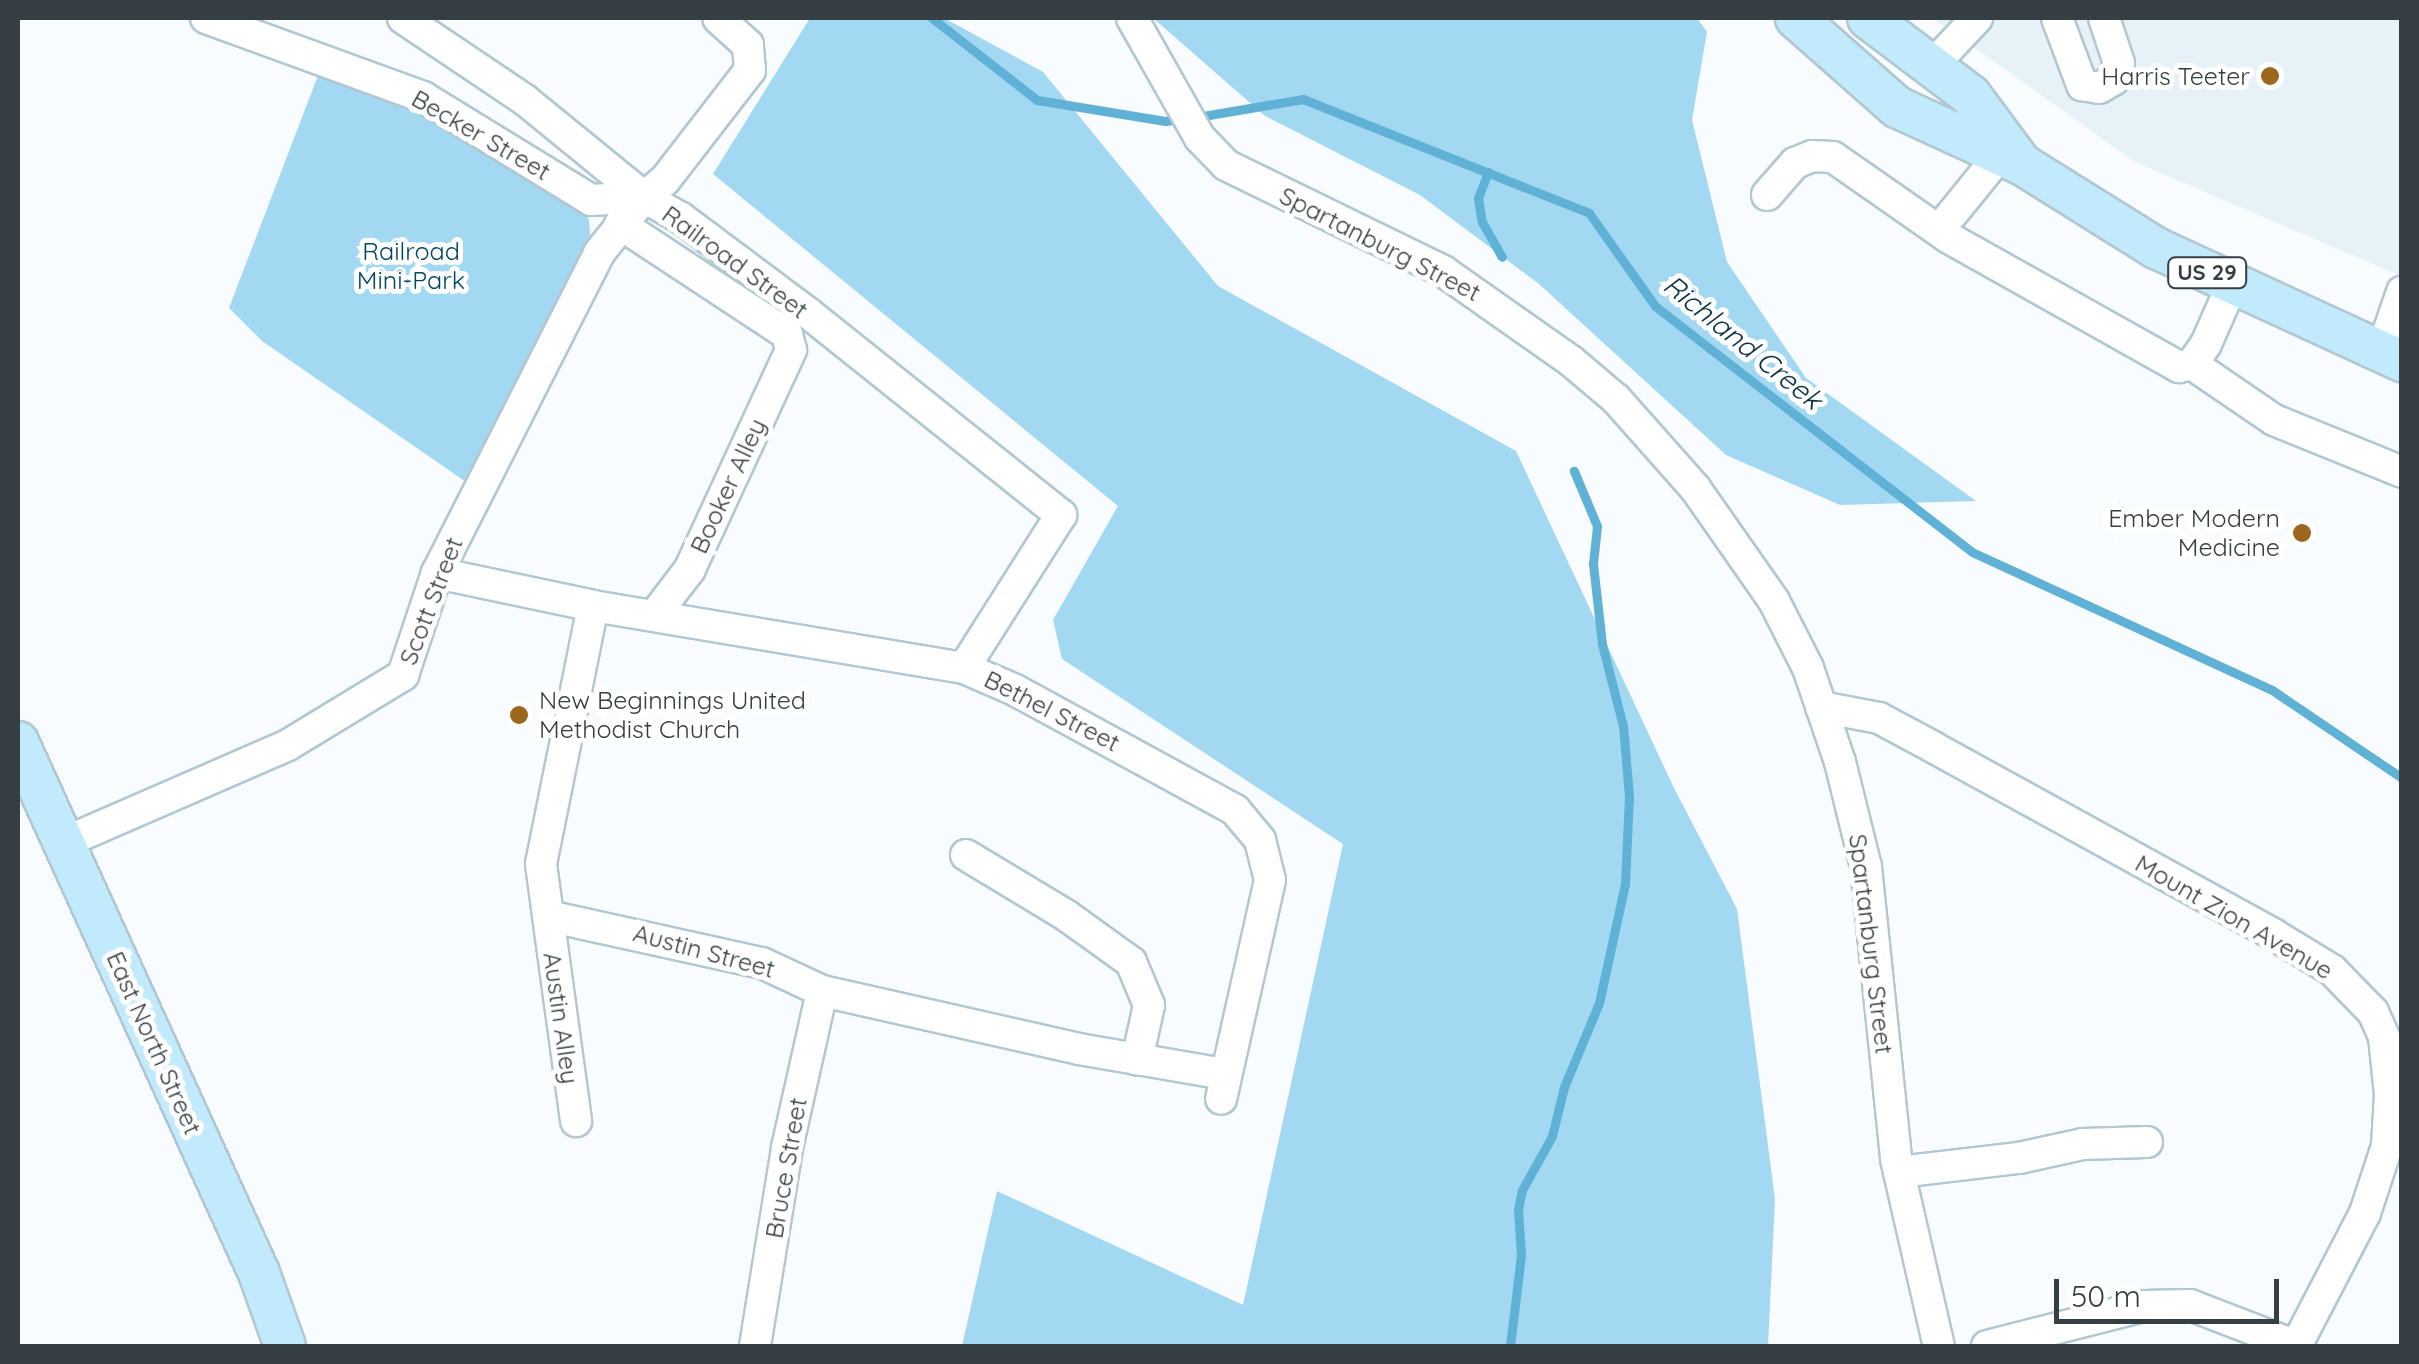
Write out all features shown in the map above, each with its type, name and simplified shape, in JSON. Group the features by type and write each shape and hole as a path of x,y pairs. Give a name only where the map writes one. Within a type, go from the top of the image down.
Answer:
{"main road":[{"name":"US 29","path":"1796,18 1897,107 2010,155 2156,248 2391,358"},
{"path":"1829,18 1890,71 1913,82 1932,66"},
{"name":"US 29","path":"1868,18 1972,96 2010,155"},
{"name":"East North Street","path":"18,742 259,1273 285,1346"}],"street":[{"name":"Becker Street","path":"206,18 423,97 591,200 644,197"},
{"name":"Railroad Street","path":"403,18 526,100 644,197 681,218 808,314 1060,515 964,668"},
{"name":"Scott Street","path":"63,842 288,744 403,675 436,573 600,253 644,197 665,180 750,70 748,45 718,18"},
{"name":"Spartanburg Street","path":"1132,18 1164,81 1200,138 1226,165 1472,288 1616,399 1685,476 1739,546 1808,668 1840,762 1866,867 1899,1172 1939,1346"},
{"path":"1932,66 1977,18"},
{"path":"2057,18 2082,85 2099,88 2113,80 2119,64 2104,18"},
{"path":"1939,230 2010,155"},
{"path":"1767,195 1795,163 1812,156 1834,156 1939,230 2162,360 2179,367 2192,364 2274,420 2402,472"},
{"name":"Booker Alley","path":"620,224 787,334 791,350 690,568 654,616"},
{"path":"2192,364 2232,285"},
{"path":"2391,358 2402,292"},
{"name":"Bethel Street","path":"436,573 592,606 964,668 1015,690 1235,810 1260,840 1270,880 1222,1086"},
{"path":"548,916 541,864 592,606"},
{"name":"Mount Zion Avenue","path":"1821,707 1879,718 2273,934 2332,970 2373,1012 2384,1037 2388,1076 2386,1146 2364,1212 2296,1346"},
{"path":"966,854 1067,916 1131,962 1149,1004 1137,1060"},
{"name":"Austin Street","path":"548,916 762,962 822,991 1137,1060 1222,1086"},
{"name":"Austin Alley","path":"548,916 576,1121"},
{"name":"Bruce Street","path":"755,1346 787,1148 822,991"},
{"path":"1899,1172 2020,1158 2083,1144 2147,1142"},
{"path":"1987,1346 2144,1306 2190,1306 2296,1346"}],"shaded area":[{"path":"1933,18 2401,18 2401,276 2135,162"}],"green space":[{"path":"810,18 944,18 1043,72 1218,286 1516,451 1674,788 1737,909 1775,1199 1768,1346 962,1346 997,1191 1243,1305 1343,844 1062,659 1053,620 1118,506 713,174"},
{"path":"1153,18 1697,18 1707,32 1692,120 1727,262 1806,378 1976,501 1840,505 1726,455 1539,284 1420,195 1265,116"},
{"name":"Railroad Mini-Park","path":"322,65 453,122 582,207 589,220 590,235 578,263 469,484 262,341 229,308"}],"waterway":[{"name":"Richland Creek","path":"932,18 1037,100 1165,121 1182,119"},
{"name":"Richland Creek","path":"1197,117 1303,99 1589,213 1655,306 1972,552 2272,690 2402,778"},
{"path":"1488,172 1478,198 1482,222 1502,257"},
{"path":"1510,1346 1521,1255 1518,1210 1522,1190 1552,1136 1564,1087 1599,1003 1625,884 1629,796 1623,726 1602,644 1593,564 1597,526 1574,471"}],"place":[{"name":"Harris Teeter","path":"2270,76"},
{"name":"Ember Modern Medicine","path":"2302,533"},
{"name":"New Beginnings United Methodist Church","path":"519,715"}]}
